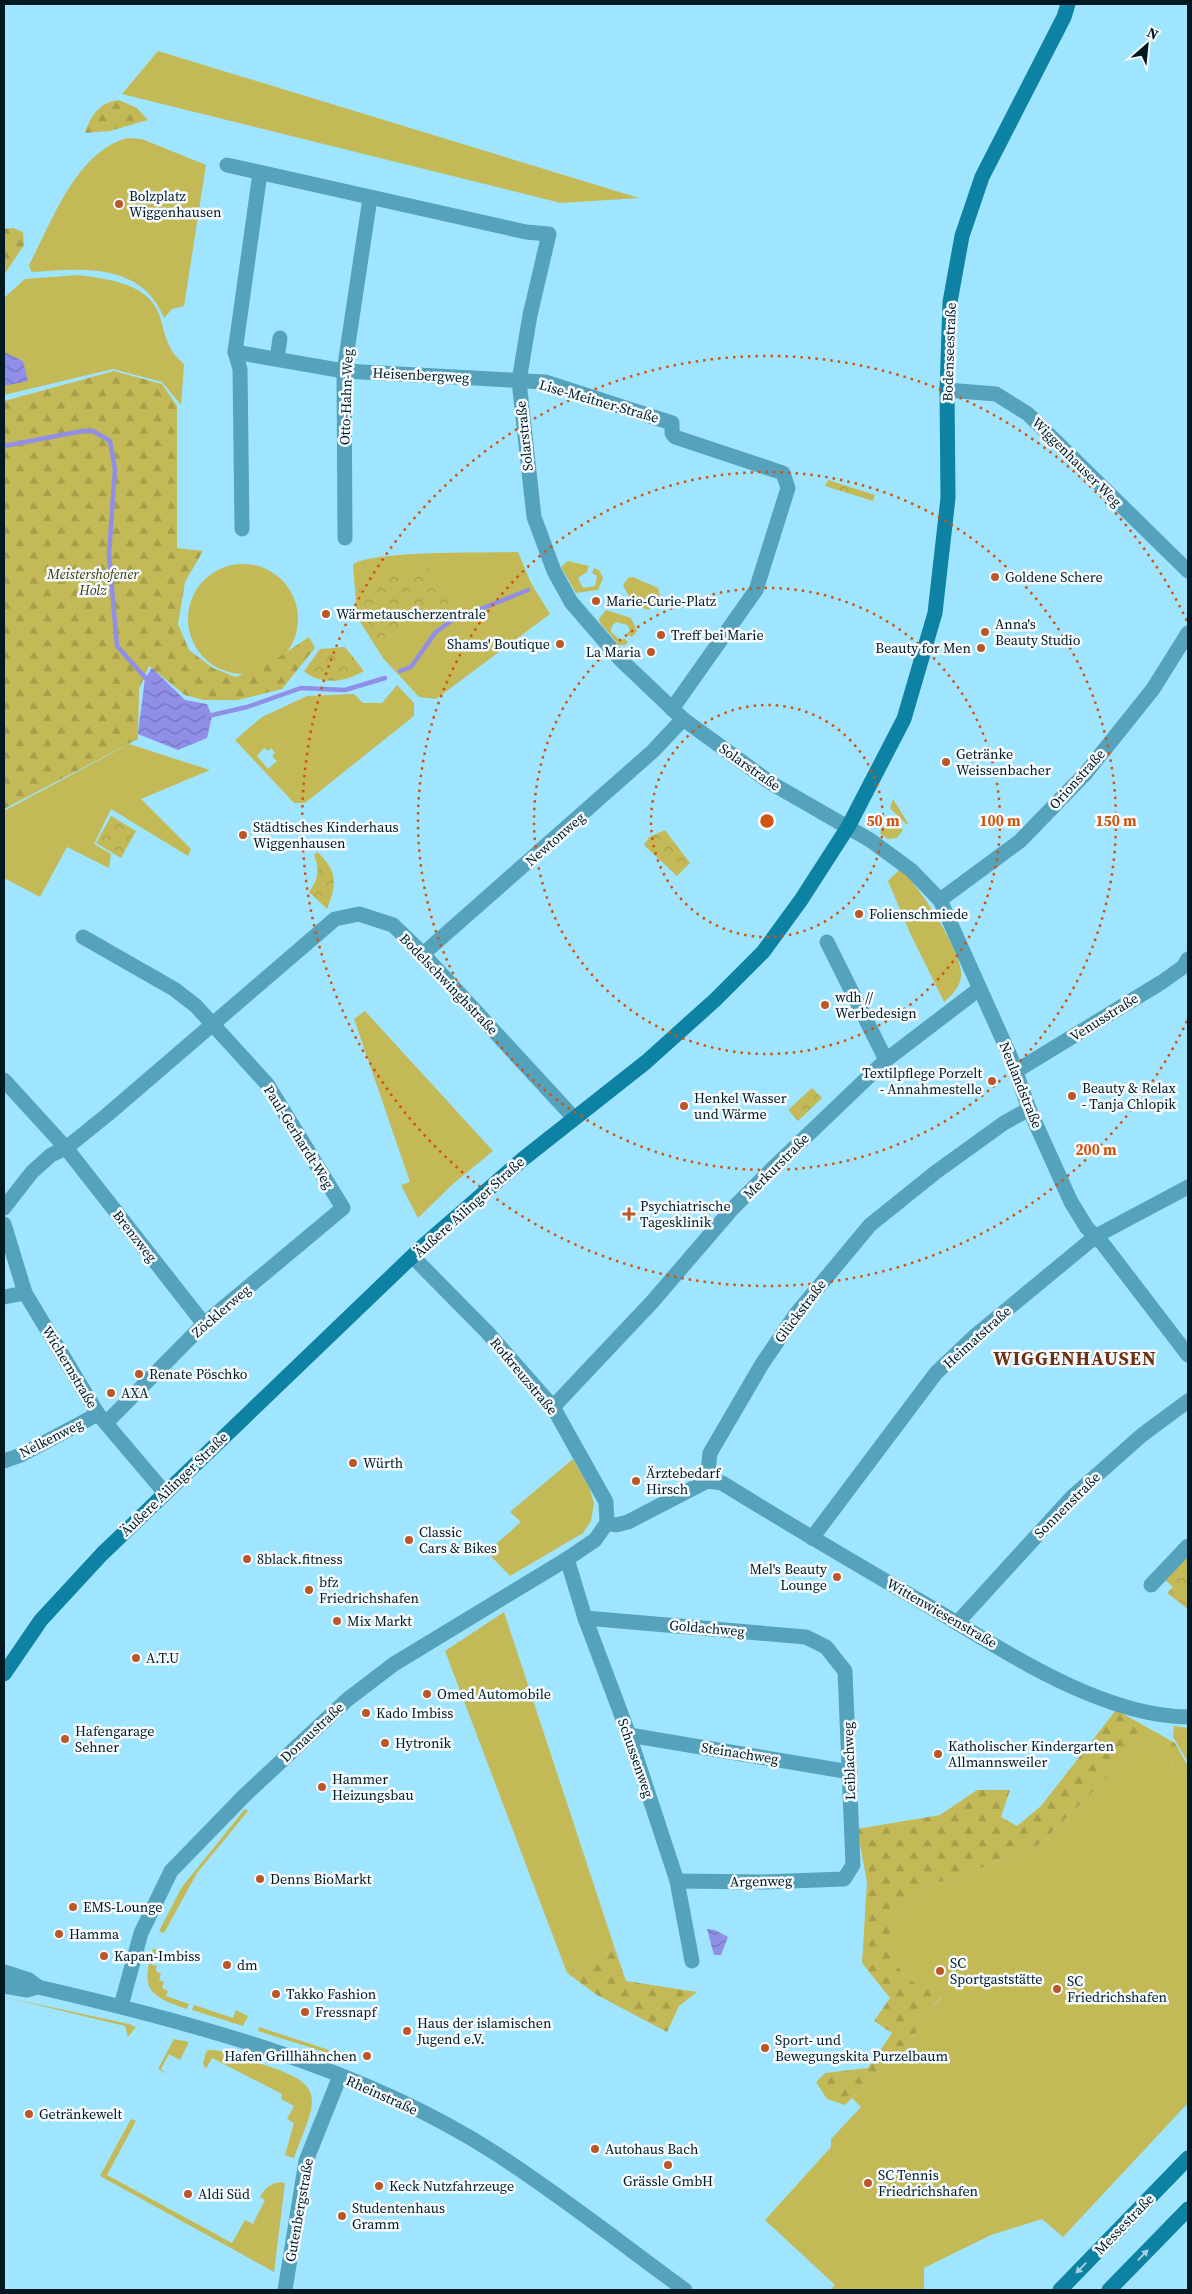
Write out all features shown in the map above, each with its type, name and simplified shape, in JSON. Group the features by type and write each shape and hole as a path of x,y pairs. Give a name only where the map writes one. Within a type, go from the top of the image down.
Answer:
{"main road":[{"name":"Bodenseestraße","path":"904,719 935,613 948,498 947,390 950,302 962,236 982,176 1064,17 1068,4"},
{"name":"Äußere Ailinger Straße","path":"4,1674 41,1620 102,1554 413,1257 523,1159 646,1062 715,1000 763,952 801,900 848,827 904,719"},
{"name":"Messestraße","path":"1060,2290 1188,2158"},
{"path":"1109,2290 1188,2208"}],"street":[{"name":"Solarstraße","path":"227,166 526,232 549,234 530,314 519,381 534,516 554,571 571,602 621,660 672,709 771,783 848,827"},
{"path":"242,529 240,369 235,352 260,173"},
{"name":"Otto-Hahn-Weg","path":"346,538 344,371 370,198"},
{"path":"277,359 280,338"},
{"name":"Heisenbergweg","path":"235,352 344,371 519,381"},
{"name":"Lise-Meitner-Straße","path":"519,381 545,382 672,422 672,433 675,437 783,472 787,480 788,488 756,590 672,709"},
{"name":"Wiggenhauser Weg","path":"947,390 996,394 1028,414 1188,571"},
{"name":"Orionstraße","path":"940,900 1020,840 1085,774 1153,689 1188,633"},
{"name":"Newtonweg","path":"423,954 653,752 684,719"},
{"name":"Neulandstraße","path":"848,827 870,840 911,870 940,900 1016,1071 1029,1109 1071,1202 1086,1228 1096,1236 1188,1355"},
{"name":"Bodelschwinghstraße","path":"4,1208 32,1172 51,1155 66,1148 335,919 359,914 392,925 423,954 574,1118"},
{"path":"83,937 174,989 196,1006 212,1024"},
{"path":"827,942 886,1060"},
{"name":"Venusstraße","path":"1016,1071 1162,982 1183,967 1188,959"},
{"name":"Merkurstraße","path":"553,1407 653,1301 732,1209 886,1060 979,989"},
{"name":"Paul-Gerhardt-Weg","path":"212,1024 267,1084 343,1208"},
{"name":"Brenzweg","path":"4,1080 66,1148 204,1324"},
{"name":"Glückstraße","path":"707,1481 710,1453 762,1364 796,1314 870,1225 936,1172 1004,1123 1029,1109"},
{"name":"Heimatstraße","path":"812,1538 936,1373 976,1335 1096,1236 1188,1187"},
{"name":"Zöcklerweg","path":"102,1418 204,1324 343,1208"},
{"name":"Wichernstraße","path":"4,1224 25,1293 102,1418 165,1493"},
{"name":"Rotkreuzstraße","path":"413,1257 487,1332 553,1407 606,1502 606,1523"},
{"path":"4,1298 25,1293"},
{"name":"Sonnenstraße","path":"957,1623 1072,1497 1142,1435 1188,1400"},
{"name":"Nelkenweg","path":"4,1461 102,1418"},
{"path":"606,1523 616,1525 628,1522 707,1481"},
{"name":"Wittenwiesenstraße","path":"707,1481 722,1483 957,1623 1074,1689 1134,1709 1172,1717 1188,1717"},
{"name":"Donaustraße","path":"121,2006 141,1932 171,1871 245,1794 348,1699 394,1664 567,1559 595,1540 606,1523"},
{"path":"1151,1585 1188,1546"},
{"name":"Schussenweg","path":"567,1559 585,1618 629,1735 678,1881 692,1961"},
{"name":"Goldachweg","path":"585,1618 806,1637 826,1648"},
{"name":"Leiblachweg","path":"826,1648 845,1672 853,1865 844,1879"},
{"name":"Steinachweg","path":"629,1735 850,1772"},
{"name":"Argenweg","path":"678,1881 763,1882 844,1879"},
{"name":"Rheinstraße","path":"4,1972 29,1980 38,1987 121,2006 277,2053 340,2076 406,2105 495,2153 685,2290"},
{"name":"Rheinstraße","path":"4,1986 27,1990 38,1987"},
{"name":"Gutenbergstraße","path":"285,2290 306,2162 340,2076"}],"green space":[{"path":"158,51 639,198 561,203 122,94"},
{"path":"119,100 137,108 148,120 110,131 85,133 93,116 101,107 112,101"},
{"path":"127,138 142,139 206,165 184,306 172,309 164,318 154,300 141,287 126,278 91,270 34,272 31,271 29,265 57,209 79,173 93,158 109,146"},
{"path":"13,228 23,232 24,245 4,275 4,229"},
{"path":"78,275 102,278 126,285 147,297 155,306 174,354 184,364 181,405 162,382 113,369 4,395 4,298 25,279"},
{"name":"Meistershofener Holz","path":"114,371 162,384 177,406 177,548 203,551 185,582 178,624 189,650 213,668 236,677 270,663 309,637 315,648 282,689 238,700 203,700 185,695 149,666 139,689 138,739 4,809 4,401"},
{"path":"828,480 875,495 873,501 825,486"},
{"path":"518,552 531,583 550,614 436,699 419,697 383,658 357,617 353,564 384,556 407,554"},
{"path":"568,561 589,566 587,572 578,578 583,588 595,586 597,576 592,573 594,568 599,570 603,578 598,590 576,593 561,567"},
{"path":"243,564 264,568 282,580 294,598 298,619 294,640 282,658 264,670 243,674 222,670 204,658 192,640 188,619 192,598 204,580 222,568"},
{"path":"428,566 449,605 377,640 364,614 358,587"},
{"path":"633,577 658,588 660,596 649,610 633,605 623,585 628,578"},
{"path":"606,610 631,618 637,631 632,637 627,634 630,630 627,625 616,622 612,626 611,632 621,641 624,638 628,642 625,645 619,645 600,623 599,619"},
{"path":"345,647 364,671 349,678 334,681 318,679 304,671 320,649"},
{"path":"397,685 414,703 414,716 305,803 294,803 235,740 262,717 307,696 354,694 363,703 382,703","holes":["264,748 268,751 271,748 275,753 272,756 277,761 268,769 257,756"]},
{"path":"129,744 210,770 141,799 191,849 188,856 111,809 94,844 111,854 109,868 67,847 40,897 4,878 4,811"},
{"path":"893,799 908,823 907,825 890,808"},
{"path":"111,816 136,831 121,858 96,843"},
{"path":"889,819 897,823 903,830 897,838 888,839 880,833 884,822"},
{"path":"665,830 690,863 677,876 644,845 649,837"},
{"path":"317,852 329,865 334,878 333,892 327,909 309,892 317,875 314,855"},
{"path":"900,869 918,889 938,920 948,937 960,966 961,977 959,985 944,1002 910,933 888,881"},
{"path":"365,1011 493,1151 454,1183 418,1218 401,1185 410,1182 354,1019"},
{"path":"812,1088 822,1098 798,1121 788,1110"},
{"path":"573,1459 589,1487 594,1503 591,1521 583,1533 510,1576 487,1552 521,1522 510,1512"},
{"path":"1188,1556 1188,1609 1167,1593 1173,1587 1165,1580"},
{"path":"504,1612 615,1949 567,1973 445,1651"},
{"path":"1116,1710 1175,1743 1188,1766 1188,1778 1147,1738 1040,1844 964,1875 922,1887 890,1924 894,1954 897,1964 907,1977 942,1996 930,2009 919,2030 845,2105 827,2099 816,2082 825,2073 868,2068 892,2033 874,2021 890,1998 862,1963 867,1882 857,1829 940,1815 977,1790 1010,1790 1001,1817 1017,1826 1041,1806"},
{"path":"1174,1726 1188,1728 1188,1762 1173,1737"},
{"name":"SC Friedrichshafen","path":"1147,1738 1188,1778 1188,2103 1063,2237 1042,2219 991,2235 924,2268 924,2290 830,2290 835,2285 765,2220 831,2147 831,2139 861,2107 852,2098 919,2030 930,2009 942,1997 909,1981 895,1964 889,1924 922,1887 964,1875 1040,1844"},
{"path":"245,1809 248,1811 197,1873 164,1933 159,1931 182,1887"},
{"path":"153,1949 157,1949 152,1965 157,1966 156,1971 161,1974 159,1980 164,1982 162,1988 168,1991 166,1996 189,2004 187,2009 164,2000 151,1990 147,1974"},
{"path":"615,1949 626,1981 697,1992 679,2006 667,2032 597,1995 567,1973"},
{"path":"4,1997 136,2027 128,2037 125,2026"},
{"path":"194,2005 233,2018 236,2010 248,2016 243,2026 192,2010"},
{"path":"259,2027 329,2050 328,2053 258,2031"},
{"path":"174,2039 189,2042 180,2060 169,2054 161,2069 167,2074 158,2069"},
{"path":"209,2050 229,2053 283,2072 299,2079 308,2088 312,2097 311,2108 308,2122 294,2158 285,2155 294,2123 287,2119 294,2106 281,2099 282,2094 212,2058 206,2069 203,2064 206,2052"},
{"path":"131,2119 136,2121 107,2175 232,2243 245,2220 253,2224 265,2200 260,2197 265,2190 273,2184 285,2183 274,2272 100,2176"}],"water":[{"path":"4,352 23,361 28,381 4,386"},
{"path":"152,668 185,700 207,704 212,716 207,738 178,750 138,734 145,678"},
{"path":"707,1929 715,1930 728,1937 721,1955 714,1955"}],"waterway":[{"path":"4,446 83,431 93,431 110,441 115,469 109,554 117,646 149,682"},
{"path":"400,671 411,667 435,633 451,621 528,590"},
{"path":"208,716 247,707 301,688 345,690 385,678"}],"place":[{"name":"Bolzplatz Wiggenhausen","path":"119,204"},
{"name":"Goldene Schere","path":"995,577"},
{"name":"Marie-Curie-Platz","path":"596,601"},
{"name":"Wärmetauscherzentrale","path":"326,614"},
{"name":"Anna's Beauty Studio","path":"985,632"},
{"name":"Treff bei Marie","path":"661,635"},
{"name":"Shams' Boutique","path":"560,644"},
{"name":"Beauty for Men","path":"981,648"},
{"name":"La Maria","path":"651,652"},
{"name":"Getränke Weissenbacher","path":"946,762"},
{"name":"Städtisches Kinderhaus Wiggenhausen","path":"243,835"},
{"name":"Folienschmiede","path":"859,914"},
{"name":"wdh // Werbedesign","path":"825,1005"},
{"name":"Textilpflege Porzelt - Annahmestelle","path":"992,1081"},
{"name":"Beauty & Relax - Tanja Chlopik","path":"1072,1096"},
{"name":"Henkel Wasser und Wärme","path":"684,1106"},
{"name":"Psychiatrische Tagesklinik","path":"629,1214"},
{"name":"Renate Pöschko","path":"139,1374"},
{"name":"AXA","path":"111,1393"},
{"name":"Würth","path":"353,1463"},
{"name":"Ärztebedarf Hirsch","path":"636,1481"},
{"name":"Classic Cars & Bikes","path":"409,1540"},
{"name":"8black.fitness","path":"247,1559"},
{"name":"Mel's Beauty Lounge","path":"837,1577"},
{"name":"bfz Friedrichshafen","path":"309,1590"},
{"name":"Mix Markt","path":"337,1621"},
{"name":"A.T.U","path":"136,1658"},
{"name":"Omed Automobile","path":"427,1694"},
{"name":"Kado Imbiss","path":"366,1713"},
{"name":"Hafengarage Sehner","path":"65,1739"},
{"name":"Hytronik","path":"385,1743"},
{"name":"Katholischer Kindergarten Allmannsweiler","path":"938,1754"},
{"name":"Hammer Heizungsbau","path":"322,1787"},
{"name":"Denns BioMarkt","path":"260,1879"},
{"name":"EMS-Lounge","path":"73,1907"},
{"name":"Hamma","path":"59,1934"},
{"name":"Kapan-Imbiss","path":"104,1956"},
{"name":"dm","path":"227,1965"},
{"name":"SC Sportgaststätte","path":"940,1971"},
{"name":"SC Friedrichshafen","path":"1057,1989"},
{"name":"Takko Fashion","path":"276,1994"},
{"name":"Fressnapf","path":"305,2012"},
{"name":"Haus der islamischen Jugend e.V.","path":"407,2031"},
{"name":"Sport- und Bewegungskita Purzelbaum","path":"765,2048"},
{"name":"Hafen Grillhähnchen","path":"367,2056"},
{"name":"Getränkewelt","path":"29,2114"},
{"name":"Autohaus Bach","path":"595,2149"},
{"name":"Grässle GmbH","path":"668,2165"},
{"name":"SC Tennis Friedrichshafen","path":"868,2183"},
{"name":"Keck Nutzfahrzeuge","path":"379,2186"},
{"name":"Aldi Süd","path":"188,2194"},
{"name":"Studentenhaus Gramm","path":"342,2216"}],"district":[{"name":"WIGGENHAUSEN","path":"1075,1358"}]}
